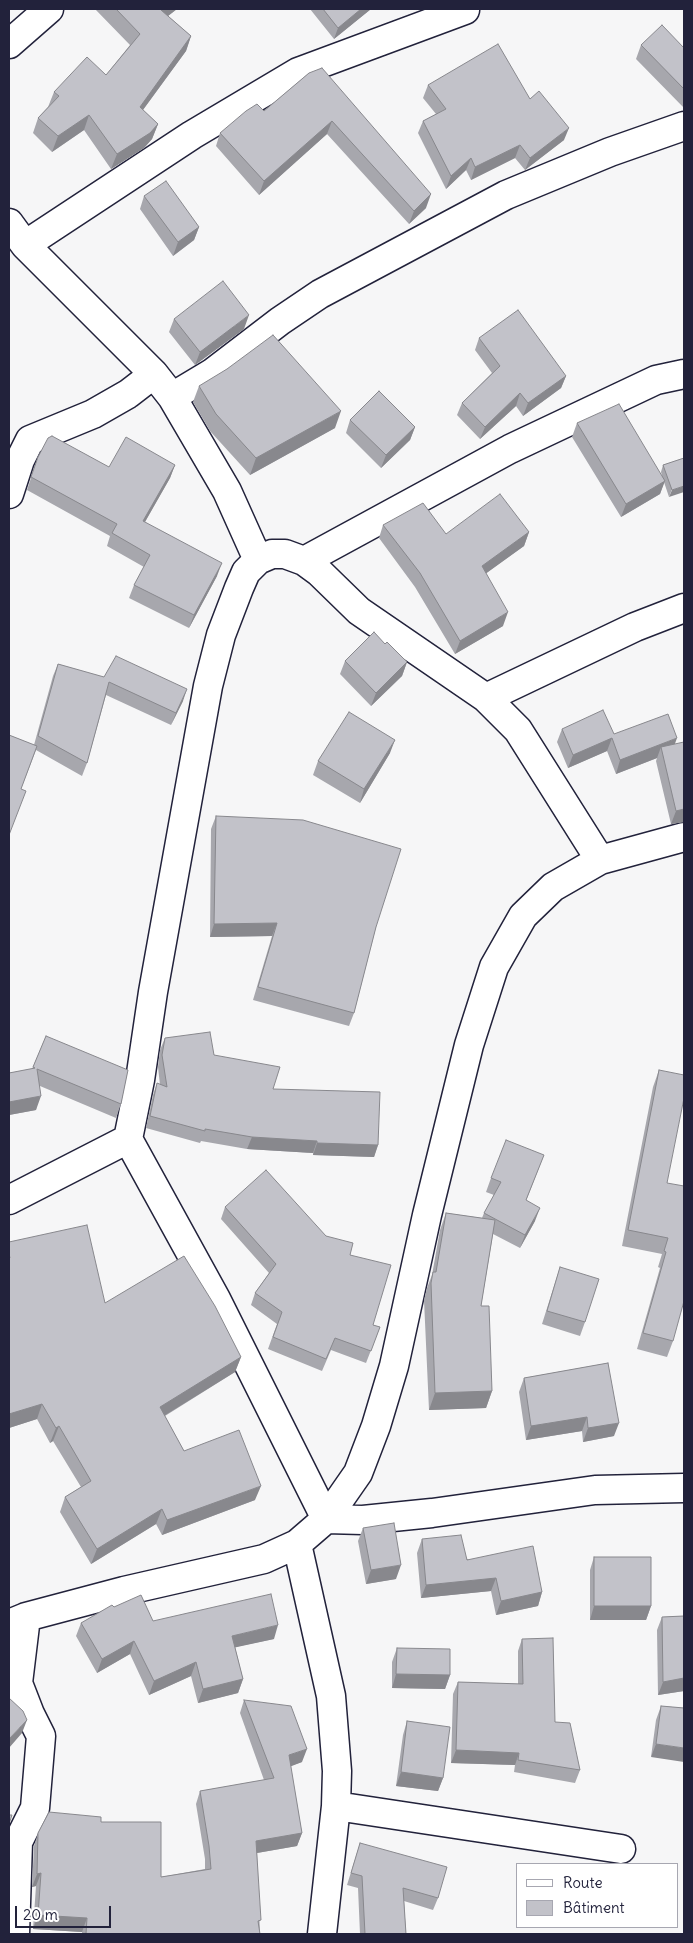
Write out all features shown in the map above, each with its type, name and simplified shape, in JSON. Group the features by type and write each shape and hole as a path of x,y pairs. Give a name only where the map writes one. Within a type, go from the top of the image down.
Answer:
{"street":[{"path":"9,44 49,9"},
{"path":"25,244 192,136 298,72 465,10"},
{"path":"172,397 212,373 320,294 498,199 610,152 684,126"},
{"path":"9,223 25,244 154,374 172,397 227,491 258,560"},
{"path":"9,494 20,460 30,440 93,414 128,394 154,374"},
{"path":"304,561 510,449 656,380 684,374"},
{"path":"326,1519 216,1299 128,1139 140,1080 154,982 208,686 221,635 246,572 258,560 272,554 285,554 304,561 319,572 359,612 486,698 518,730 600,860"},
{"path":"486,698 635,627 684,608"},
{"path":"15,1934 18,1842 35,1808 41,1736 18,1683 17,1621 124,1591 264,1558 297,1544 326,1519 358,1473 376,1426 394,1366 427,1215 469,1045 494,967 523,916 553,887 600,860 684,837"},
{"path":"9,1200 128,1139"},
{"path":"326,1519 363,1520 432,1513 594,1490 684,1488"},
{"path":"297,1544 331,1696 337,1771 336,1806 322,1934"},
{"path":"336,1806 621,1849"}],"building":[{"path":"116,9 163,9 161,10 191,36 140,107 158,124 150,133 117,154 89,115 58,136 38,118 59,96 54,92 87,57 106,75 140,34"},
{"path":"323,9 361,9 338,28"},
{"path":"662,25 684,48 684,89 641,45"},
{"path":"498,44 530,99 539,91 569,128 530,158 520,145 475,167 471,158 451,176 423,121 446,109 428,85"},
{"path":"322,68 431,194 414,211 332,121 264,181 220,133 257,104 264,111 309,73"},
{"path":"166,181 199,227 178,242 144,196"},
{"path":"223,281 249,315 200,352 174,319"},
{"path":"518,310 566,376 528,403 520,393 485,427 462,403 500,366 479,338"},
{"path":"273,335 341,411 256,458 216,414 199,386 227,369"},
{"path":"379,391 415,427 386,455 350,420"},
{"path":"619,404 665,481 626,504 577,423"},
{"path":"52,436 109,467 126,437 175,465 143,521 222,563 194,615 134,585 150,555 112,533 117,524 31,477 38,457 48,438"},
{"path":"684,458 684,486 672,490 663,465"},
{"path":"500,494 529,532 482,566 508,612 460,641 420,573 383,525 423,503 446,534"},
{"path":"374,632 407,662 376,693 345,661"},
{"path":"116,656 187,689 176,713 109,682 87,763 38,736 58,664 104,677"},
{"path":"603,710 614,734 668,714 677,738 620,760 612,738 573,755 562,729"},
{"path":"349,712 395,740 364,789 318,761"},
{"path":"9,735 37,746 21,789 26,791 9,835"},
{"path":"684,742 684,809 676,811 661,747"},
{"path":"216,816 303,820 401,849 376,927 354,1013 258,987 277,923 214,924"},
{"path":"210,1032 214,1055 280,1067 273,1089 380,1092 378,1145 317,1143 317,1141 252,1137 205,1129 205,1131 150,1116 157,1083 167,1087 162,1055 165,1038"},
{"path":"46,1036 128,1070 121,1104 37,1069 41,1096 9,1102 9,1073 35,1068 33,1067"},
{"path":"659,1070 684,1075 684,1098 667,1183 684,1186 684,1301 673,1341 643,1333 666,1252 664,1251 668,1238 628,1230"},
{"path":"506,1140 544,1155 526,1200 540,1208 525,1235 484,1213 501,1182 491,1178"},
{"path":"266,1170 326,1236 353,1243 350,1255 391,1265 373,1325 380,1327 371,1351 335,1338 326,1359 273,1337 282,1312 255,1293 276,1264 225,1207"},
{"path":"446,1213 495,1220 481,1306 489,1306 492,1391 435,1393 431,1283 433,1272 436,1272"},
{"path":"87,1225 105,1303 184,1256 215,1306 241,1357 160,1407 184,1451 239,1430 261,1486 167,1520 162,1509 97,1549 65,1497 91,1481 59,1426 56,1428 42,1404 9,1414 9,1242"},
{"path":"560,1267 599,1279 585,1322 547,1311"},
{"path":"608,1363 619,1423 588,1428 587,1417 531,1426 524,1378"},
{"path":"394,1523 401,1565 371,1570 363,1528"},
{"path":"461,1535 467,1560 533,1546 542,1592 501,1601 496,1578 426,1585 422,1539"},
{"path":"594,1557 651,1557 651,1606 594,1606"},
{"path":"271,1594 278,1625 232,1636 243,1679 203,1689 196,1662 154,1681 134,1641 102,1659 81,1623 112,1605 114,1607 141,1595 153,1621"},
{"path":"684,1616 684,1678 663,1682 662,1617"},
{"path":"553,1638 555,1722 570,1723 580,1770 518,1760 519,1753 456,1750 458,1682 523,1684 522,1639"},
{"path":"397,1648 450,1649 450,1675 396,1674"},
{"path":"9,1698 23,1711 27,1720 9,1739"},
{"path":"244,1700 291,1706 307,1749 289,1755 302,1833 256,1841 261,1920 258,1921 260,1934 86,1934 87,1918 38,1915 41,1873 37,1874 38,1833 49,1812 101,1817 101,1822 161,1822 161,1877 211,1869 200,1791 274,1778"},
{"path":"661,1706 684,1708 684,1748 656,1744"},
{"path":"407,1721 450,1727 443,1778 401,1772"},
{"path":"360,1843 447,1867 438,1898 403,1888 406,1934 365,1934 362,1876 351,1873"}]}
